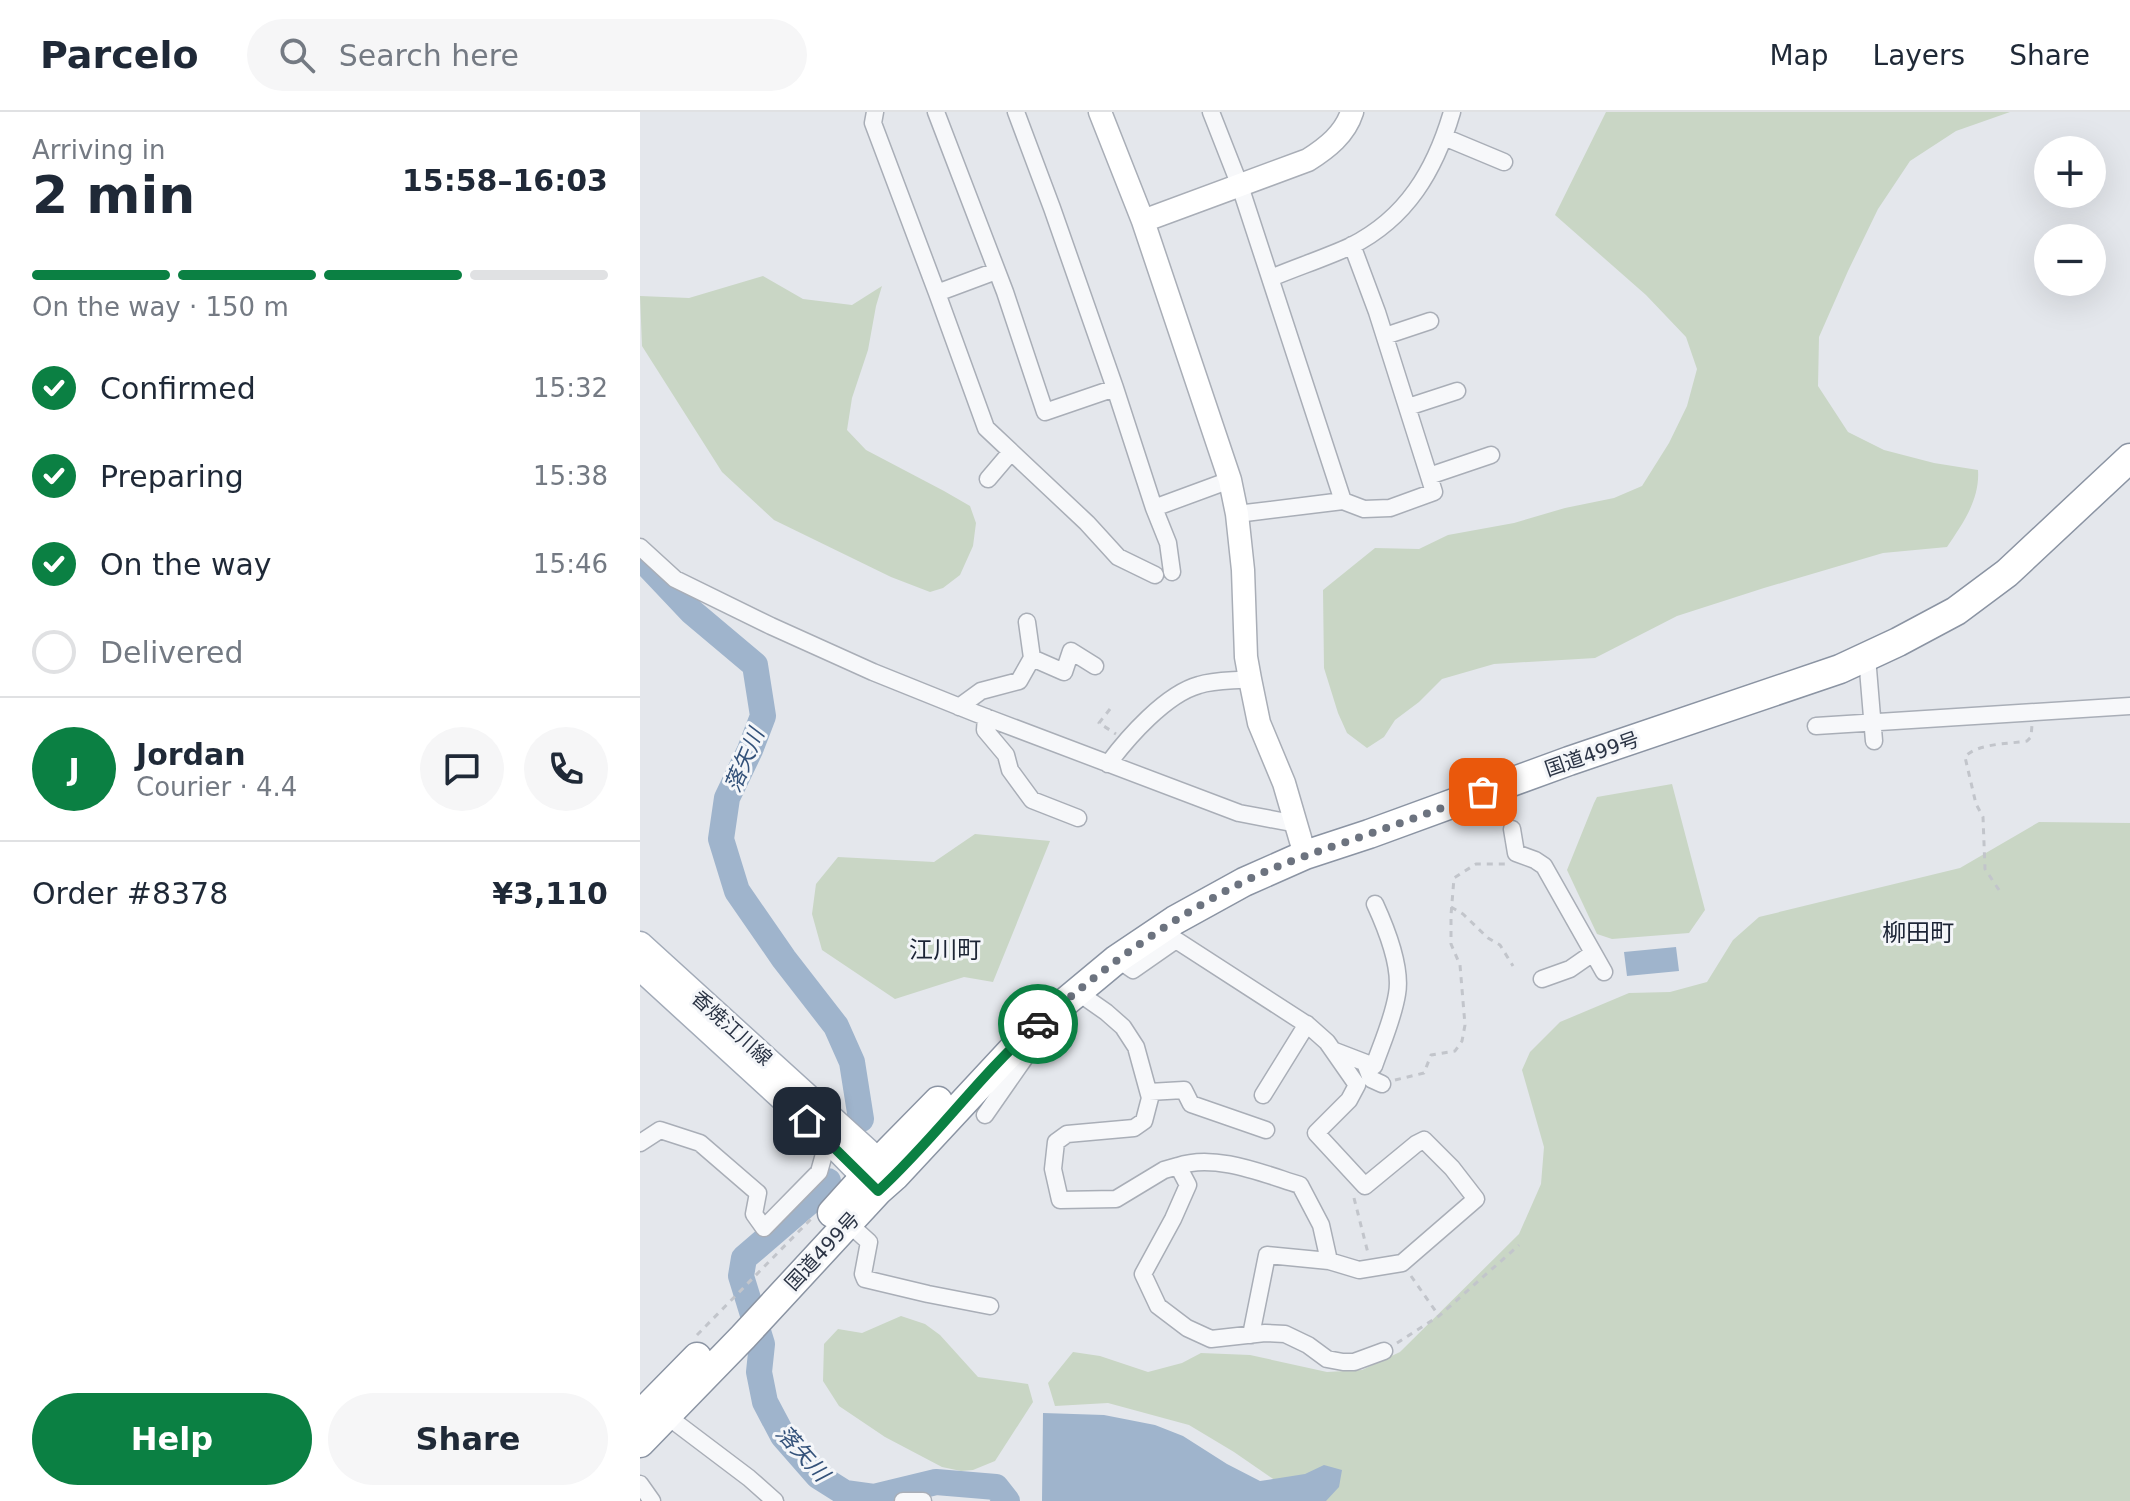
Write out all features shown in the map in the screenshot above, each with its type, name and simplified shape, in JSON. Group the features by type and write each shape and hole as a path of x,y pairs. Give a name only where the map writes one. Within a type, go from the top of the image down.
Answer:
{"highway":[{"name":"国道499号","path":"760,1294 848,1223 879,1176 1024,1013 1063,979 1192,891 1243,864 1301,840 1819,659 1922,615 2001,560 2130,434"},
{"name":"国道499号","path":"640,1443 653,1415 736,1319 879,1176 1076,991 1175,920 1244,882 1301,840 1369,834 1867,657 1956,611 2007,573 2130,458"}],"main road":[{"name":"香焼江川線","path":"640,944 879,1176"},
{"name":"香焼江川線","path":"640,968 828,1140 879,1176"}],"street":[{"path":"875,112 873,123 986,428 1087,523 1118,557 1155,575"},
{"path":"936,112 1045,412 1115,388"},
{"path":"1016,112 1168,543 1172,572"},
{"path":"1100,112 1143,221 1230,480 1243,570 1246,657 1250,679 1259,723 1284,783 1301,840"},
{"path":"1211,112 1240,186 1343,501"},
{"path":"1143,221 1308,160 1326,149 1340,134 1352,112"},
{"path":"1271,278 1352,245 1396,215 1411,198 1436,158 1452,112"},
{"path":"1444,137 1504,162"},
{"path":"1237,514 1343,501 1364,509 1390,508 1434,492 1385,336 1352,245"},
{"path":"937,293 996,271"},
{"path":"1385,336 1430,321"},
{"path":"1408,407 1457,391"},
{"path":"988,479 1011,452"},
{"path":"1429,476 1491,455"},
{"path":"1154,508 1230,480"},
{"path":"640,547 675,579 873,672 1239,813 1301,840"},
{"path":"959,707 981,691 1019,681 1032,658 1027,622"},
{"path":"1032,658 1064,672 1071,651 1095,666"},
{"path":"1867,657 1874,741"},
{"path":"1108,764 1125,741 1182,692 1199,685 1250,679"},
{"path":"1816,726 2130,706"},
{"path":"986,717 985,730 1006,755 1010,770 1032,800 1078,818"},
{"path":"1512,829 1516,853 1544,866 1604,972"},
{"path":"1334,1051 1374,1066 1397,994 1398,981 1390,938 1375,904"},
{"path":"1117,959 1133,970 1176,940 1307,1024 1327,1042 1357,1085 1349,1100 1316,1133 1365,1186 1424,1140 1452,1168 1476,1199 1402,1263 1359,1270 1329,1261 1267,1255 1251,1335"},
{"path":"1542,979 1570,969 1593,953"},
{"path":"1076,991 1123,1027 1136,1047 1150,1098 1144,1121 1134,1128 1067,1134 1056,1142 1053,1169 1060,1200 1116,1199 1164,1170 1203,1160 1251,1170 1300,1185 1321,1225 1329,1261"},
{"path":"1263,1095 1307,1024"},
{"path":"985,1115 1024,1059 1017,1044"},
{"path":"1365,1063 1371,1079 1382,1084"},
{"path":"1149,1092 1184,1090 1191,1104 1266,1130"},
{"path":"640,1143 660,1130 700,1143 758,1193 754,1214 764,1228 819,1172 828,1140"},
{"path":"1178,1166 1188,1185 1143,1274 1158,1306 1187,1328 1211,1339 1285,1334 1327,1359 1343,1362 1354,1362 1384,1351"},
{"path":"848,1223 869,1242 863,1274 865,1279 990,1306"},
{"path":"653,1415 749,1478 775,1501"},
{"path":"640,1484 652,1501"},
{"path":"903,1501 923,1501"}],"path":[{"path":"1110,709 1099,723 1125,741"},
{"path":"1999,890 1985,869 1983,817 1976,804 1965,757 1968,752 1979,748 2027,741 2031,737 2032,713"},
{"path":"1382,1084 1424,1073 1431,1055 1455,1051 1462,1041 1465,1025 1460,965 1451,944 1454,878 1476,864 1503,865 1524,856"},
{"path":"1451,907 1500,945 1513,966"},
{"path":"1349,1169 1372,1268"},
{"path":"736,1319 760,1294 815,1214"},
{"path":"1384,1351 1439,1316 1519,1245"},
{"path":"1402,1263 1439,1316"}],"green space":[{"path":"1606,112 2010,112 1956,131 1910,161 1878,209 1819,337 1818,386 1848,432 1884,450 1978,470 1973,501 1947,547 1883,553 1764,588 1677,616 1595,658 1494,664 1442,679 1395,720 1384,737 1367,748 1347,733 1324,668 1323,590 1375,548 1419,549 1448,535 1514,523 1614,498 1642,486 1669,443 1687,406 1697,369 1686,337 1646,295 1555,215"},
{"path":"763,276 803,299 852,305 882,286 868,350 852,398 847,430 866,450 970,506 976,523 973,546 960,575 943,588 930,592 891,577 774,520 722,472 642,346 640,296 689,298"},
{"path":"1672,784 1705,910 1689,933 1612,939 1597,934 1567,870 1597,797"},
{"path":"2039,822 2130,823 2130,1501 1298,1501 1276,1481 1189,1425 1108,1403 1055,1406 1048,1383 1073,1352 1100,1356 1148,1372 1182,1363 1201,1353 1250,1355 1327,1372 1362,1370 1400,1352 1519,1234 1541,1184 1544,1147 1522,1070 1530,1052 1560,1022 1629,993 1670,992 1707,982 1733,940 1759,917 1960,868"},
{"path":"975,834 1050,841 993,982 964,977 895,999 822,950 812,914 816,884 838,857 934,862"},
{"path":"901,1316 925,1324 940,1335 978,1377 1028,1384 1033,1402 995,1461 973,1470 942,1467 885,1437 839,1406 823,1381 824,1344 838,1329 862,1333"}],"water":[{"path":"1676,947 1679,971 1627,976 1624,952"},
{"path":"1043,1413 1104,1415 1155,1425 1183,1436 1260,1481 1305,1474 1324,1465 1342,1470 1339,1487 1326,1501 1042,1501"}],"waterway":[{"name":"落矢川","path":"640,557 692,612 755,665 763,716 727,798 721,839 737,891 836,1026 852,1062 861,1119"},
{"name":"落矢川","path":"828,1181 814,1198 744,1258 741,1276 762,1344 759,1372 765,1402 783,1436 818,1476 845,1493 874,1497 936,1482 996,1487 1007,1501"}],"way so far":[{"path":"1038,1024 1117,959 1175,920 1244,882 1305,855 1483,792"}],"district":[{"name":"柳田町","path":"1918,933"},
{"name":"江川町","path":"945,950"}],"route":[{"path":"807,1121 878,1191 1038,1024"}]}
